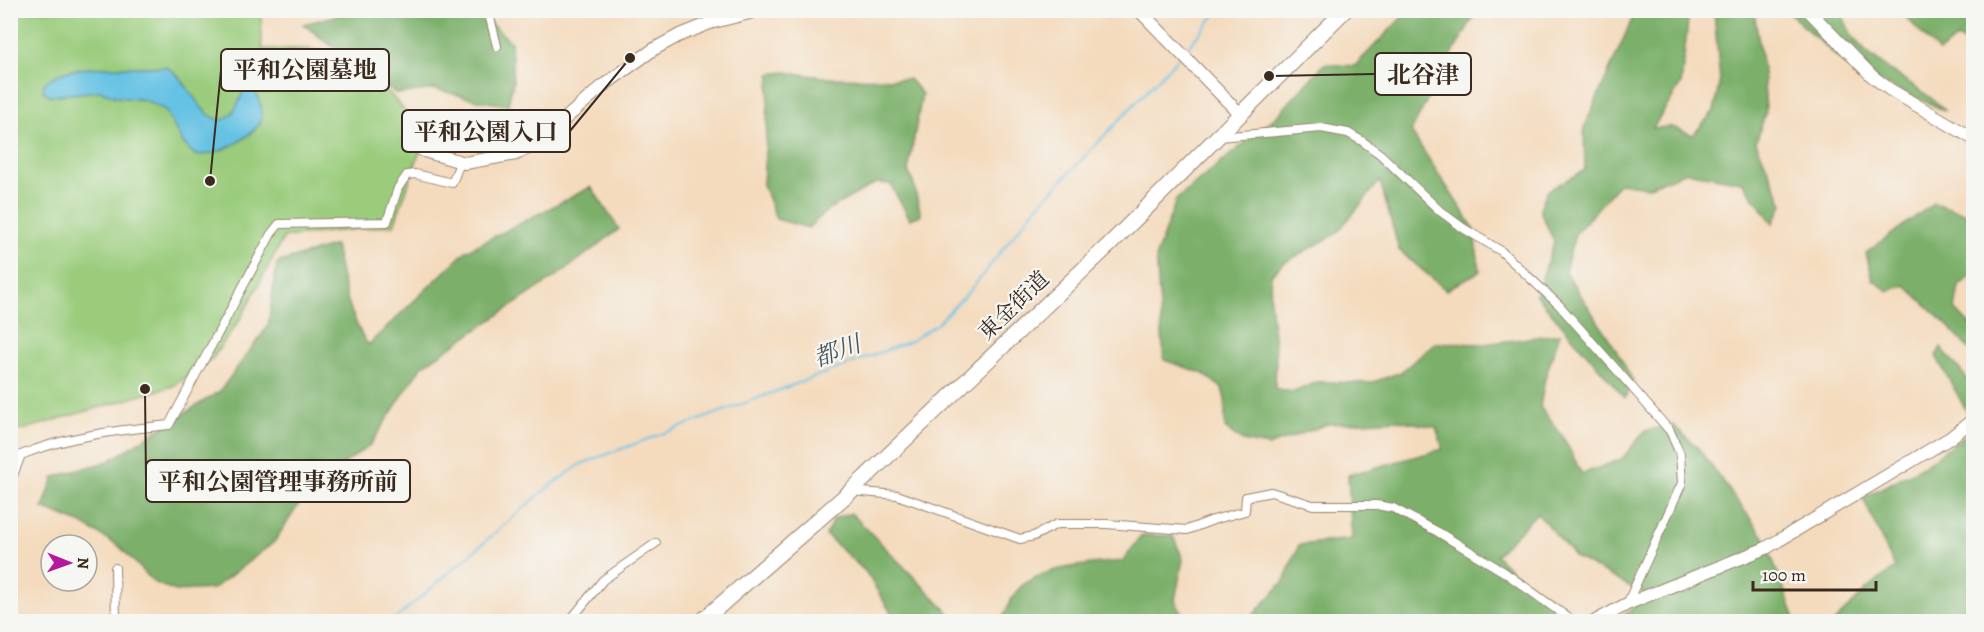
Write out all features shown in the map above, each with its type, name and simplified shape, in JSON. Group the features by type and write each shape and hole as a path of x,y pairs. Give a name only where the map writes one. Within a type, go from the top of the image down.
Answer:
{"highway":[{"name":"東金街道","path":"701,621 851,491 1219,137 1345,10"}],"street":[{"path":"488,10 497,46"},
{"path":"410,143 424,152 460,163 516,154 537,143 613,78 654,49 710,23 761,10"},
{"path":"1139,10 1240,116"},
{"path":"1808,10 1872,76 1905,100 1974,139"},
{"path":"1219,137 1321,128 1348,133 1362,141 1380,154 1440,210 1463,228 1501,251 1559,305 1616,369 1670,432 1680,454 1682,483 1627,604"},
{"path":"10,483 21,455 47,445 169,424 271,234 279,224 387,222 398,188 407,175 415,174 452,183 460,163"},
{"path":"1594,621 1627,604 1766,548 1950,438 1974,419"},
{"path":"851,491 897,495 1020,539 1034,536 1057,524 1106,524 1187,530 1245,511 1246,497 1271,492 1313,505 1376,505 1393,508 1504,572 1574,621"},
{"path":"569,621 603,580 656,543"},
{"path":"115,568 116,621"}],"green space":[{"path":"11,11 261,11 262,49 319,50 351,61 366,71 392,96 425,137 394,225 284,237 241,318 212,359 173,386 11,433"},
{"path":"354,11 477,11 511,42 513,82 508,105 434,89 397,94 303,24"},
{"path":"1408,11 1477,11 1435,84 1411,132 1473,227 1480,271 1446,290 1399,250 1380,181 1336,234 1282,264 1271,275 1270,302 1276,354 1275,389 1293,392 1317,382 1371,383 1401,372 1435,343 1485,344 1560,334 1545,378 1540,407 1563,437 1582,474 1622,459 1645,431 1673,425 1698,448 1764,537 1796,621 1613,621 1630,611 1644,592 1575,557 1537,513 1496,555 1513,572 1586,621 1248,621 1284,581 1299,545 1352,539 1348,475 1443,449 1436,427 1398,420 1328,424 1268,446 1243,441 1225,428 1225,399 1222,388 1202,373 1164,360 1156,256 1176,200 1278,115 1324,64 1355,66"},
{"path":"1633,11 1689,11 1681,84 1653,128 1672,127 1693,135 1714,111 1720,80 1714,11 1754,11 1763,69 1766,111 1756,142 1783,204 1773,223 1742,182 1687,172 1647,187 1620,183 1575,234 1565,271 1615,348 1633,381 1625,398 1536,295 1554,242 1540,210 1547,191 1585,170 1584,128 1634,15"},
{"path":"1787,11 1842,11 1848,28 1871,56 1933,99 1946,111 1848,67"},
{"path":"1888,11 1973,11 1973,46 1957,38 1939,52 1906,17"},
{"path":"785,72 830,78 909,79 922,94 908,171 921,215 910,219 890,184 876,183 829,209 808,228 776,219 763,185 770,74"},
{"path":"591,187 619,229 564,271 421,367 370,445 309,489 274,542 213,589 176,591 155,583 119,546 82,524 43,508 54,477 109,461 220,391 268,326 277,263 335,245 343,284 355,322 368,345 466,251"},
{"path":"1934,203 1967,214 1973,224 1973,274 1959,286 1955,309 1973,328 1973,354 1949,327 1905,285 1888,291 1873,280 1866,253"},
{"path":"1941,347 1973,384 1973,621 1834,622 1867,589 1895,568 1863,498 1923,466 1972,430 1967,412 1936,356"},
{"path":"851,513 957,621 899,621 890,611 866,572 826,535 833,519"},
{"path":"1142,535 1173,536 1183,559 1175,600 1186,621 1001,621 1014,595 1025,583 1066,568 1123,561"}],"water":[{"path":"109,67 166,67 174,72 206,112 222,120 234,111 244,85 249,84 260,102 261,122 232,146 213,153 195,155 183,143 165,110 145,100 117,97 101,91 50,96 43,91 44,84 65,72"}],"waterway":[{"name":"都川","path":"1185,51 1219,10"},
{"name":"都川","path":"392,622 546,489 581,464 911,341 938,323 972,288 1033,211 1179,57"}],"place":[{"name":"平和公園入口","path":"630,58"},
{"name":"北谷津","path":"1269,76"},
{"name":"平和公園墓地","path":"210,181"},
{"name":"平和公園管理事務所前","path":"145,389"}]}
